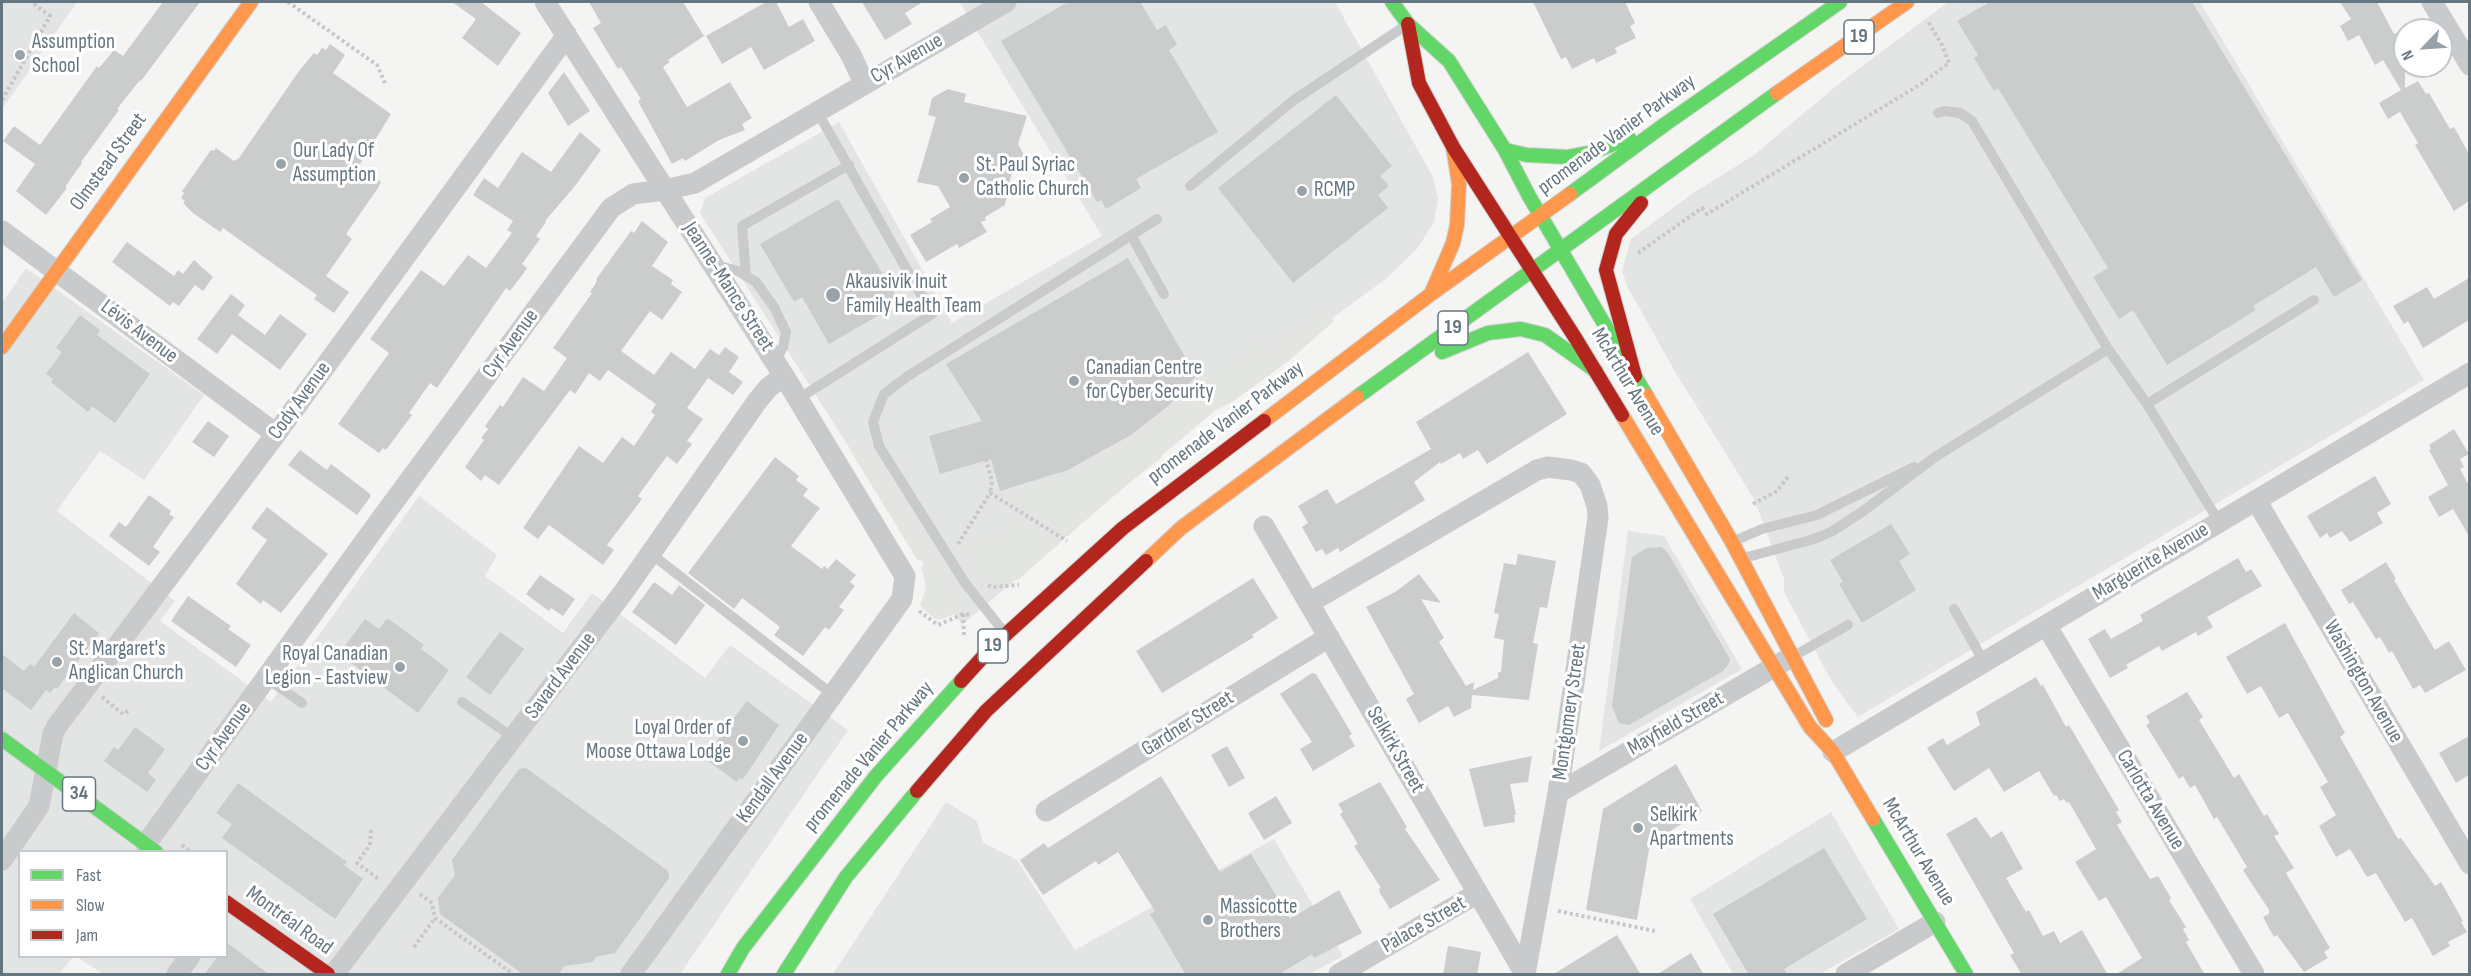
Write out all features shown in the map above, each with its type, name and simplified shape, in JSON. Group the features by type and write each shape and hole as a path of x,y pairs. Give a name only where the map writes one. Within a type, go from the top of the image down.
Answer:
{"main road":[{"name":"Olmstead Street","path":"2,347 251,2"},
{"name":"McArthur Avenue","path":"1394,2 1408,24 1449,61 1505,150 1635,376 1724,554 1773,668 1810,727 1833,752 1966,975"},
{"name":"promenade Vanier Parkway","path":"728,975 743,948 876,776 930,714 1006,634 1123,528 1431,294 1840,2"},
{"name":"19","path":"784,975 846,877 986,711 1181,528 1674,166 1810,73 1907,2"},
{"name":"McArthur Avenue","path":"1408,24 1419,84 1453,147 1596,371 1794,656 1826,719 1833,752"},
{"path":"1505,150 1527,155 1568,157 1593,152 1665,125"},
{"path":"1431,294 1453,243 1458,225 1458,184 1453,147"},
{"path":"1635,376 1607,281 1608,257 1614,239 1624,223 1674,166"},
{"path":"1373,385 1473,338 1521,329 1545,335 1596,371"},
{"name":"34","path":"2,739 151,848"},
{"name":"Montréal Road","path":"228,904 328,975"}],"street":[{"name":"Jeanne-Mance Street","path":"545,2 780,369 905,576"},
{"path":"819,2 864,83"},
{"name":"Cyr Avenue","path":"151,848 266,678 612,208 633,194 695,183 1006,2"},
{"path":"2432,2 2469,65"},
{"name":"Cody Avenue","path":"2,860 39,806 53,734 276,434 567,35"},
{"name":"Lévis Avenue","path":"2,231 276,434"},
{"name":"Savard Avenue","path":"334,975 514,738 650,553 780,369"},
{"name":"Marguerite Avenue","path":"1833,752 2256,500 2468,377"},
{"name":"Montgomery Street","path":"1309,603 1525,476 1548,467 1560,467 1581,473 1585,479 1594,495 1598,518 1558,793 1525,974"},
{"name":"Washington Avenue","path":"2256,500 2469,862"},
{"name":"Selkirk Street","path":"1264,525 1525,974"},
{"name":"Kendall Avenue","path":"631,975 902,599 905,576"},
{"name":"Carlotta Avenue","path":"2046,625 2254,975"},
{"name":"Gardner Street","path":"1046,811 1329,637"},
{"name":"Mayfield Street","path":"1558,793 1794,656"},
{"name":"Palace Street","path":"1339,975 1478,893"},
{"path":"1846,975 1935,922"},
{"path":"177,975 189,958"}],"lane":[{"path":"1190,186 1294,100 1408,24"},
{"path":"798,399 932,314 817,111"},
{"path":"1938,113 1953,111 1972,121 2108,349 2147,404 2219,522"},
{"path":"746,276 742,226 849,165"},
{"path":"1006,634 964,583 879,446 873,422 884,394 908,376 1157,219"},
{"path":"1131,235 1164,294"},
{"path":"713,264 738,271 756,282 774,307 786,332 780,369"},
{"path":"2147,404 2314,300"},
{"path":"1724,554 1781,549 1831,532 1862,512 1935,457 2108,349"},
{"path":"1724,554 1762,530 1817,514 1935,457"},
{"path":"650,553 833,695"},
{"path":"1954,609 1984,662"},
{"path":"1794,656 1848,625"},
{"path":"266,678 302,703"},
{"path":"462,702 514,738"}],"path":[{"path":"2,100 50,16 32,2"},
{"path":"288,2 377,65 385,83"},
{"path":"1630,257 1659,240 1702,208 1707,214 1921,84 1949,63 1942,45 1924,14"},
{"path":"962,555 957,545 990,493 992,481 984,453"},
{"path":"1754,504 1777,491 1788,477"},
{"path":"990,493 1067,541"},
{"path":"982,581 992,587 1021,584"},
{"path":"916,609 938,624 963,614 991,616"},
{"path":"963,614 963,643"},
{"path":"87,686 123,714 130,710"},
{"path":"371,830 370,845 357,863 383,882"},
{"path":"419,893 432,903 435,918 513,975"},
{"path":"1558,911 1654,932"},
{"path":"414,947 435,918"}],"shaded area":[{"name":"Assumption School","path":"2,2 77,2 2,109"},
{"path":"1335,2 1433,177 1438,199 1434,222 1417,249 1387,278 1271,363 962,625 700,213 705,198 839,122 952,323 1102,236 960,3"},
{"path":"1948,2 2200,2 2424,380 1858,717 1832,682 1784,592 1784,579 1754,499 1674,370 1627,286 1622,270 1631,239 1693,193 1754,155 1841,82"},
{"path":"26,268 204,395 144,480 100,451 57,511 175,601 160,621 271,702 419,496 497,555 485,576 563,633 592,593 705,678 730,645 848,730 680,974 103,974 79,958 228,958 228,850 18,850 18,958 72,958 59,974 2,974 2,303"},
{"path":"1325,310 1334,321 1291,359 1234,401 1205,416 1164,450 1160,459 1113,495 1068,536 1005,498 1057,480 1102,457 1108,458 1109,453 1166,413 1188,393 1202,376 1235,358 1239,364 1253,355 1249,347 1262,340 1270,354"},
{"path":"865,445 931,553 918,561 850,450"},
{"path":"1018,516 1061,542 1019,579 1006,584 994,582 976,570 964,545 973,532 986,540 1002,538 1014,517"},
{"path":"1628,531 1664,536 1742,669 1599,751"},
{"path":"935,559 960,611 943,619 935,619 920,606 926,587 921,567"},
{"path":"946,802 977,821 983,843 1017,860 1075,950 1274,839 1343,956 1309,974 833,974"},
{"path":"1831,812 1899,929 1820,974 1733,974 1690,899"}],"building":[{"path":"163,2 200,2 141,81 117,109 119,110 65,187 67,188 46,215 16,191 35,164 3,141 14,126 40,145 97,66 99,68 114,50 123,56"},
{"path":"452,2 481,2 521,33 498,66 462,38 476,19"},
{"path":"589,2 683,2 704,36 668,60 670,62 663,67 687,107 730,82 752,118 742,124 745,130 719,140 685,161 683,158 672,164 638,101 641,99 621,67 618,69 593,28 601,23"},
{"path":"766,2 776,2 789,27 803,19 815,41 764,70 751,47 722,64 706,36"},
{"path":"862,2 923,2 905,13 912,24 885,40"},
{"path":"1068,2 1140,2 1157,30 1166,25 1177,45 1169,50 1218,132 1136,179 1141,188 1106,209 1101,200 1097,202 1001,41"},
{"path":"1533,2 1625,2 1635,23 1630,26 1636,38 1615,48 1617,53 1596,63 1594,58 1572,69 1566,57 1561,59"},
{"path":"1990,2 2192,2 2362,280 2334,297 2316,267 2253,306 2256,310 2167,365 2133,310 2119,319 2093,277 2108,268 1998,88 1994,91 1974,58 1978,55 1957,21"},
{"path":"2340,2 2377,2 2393,32 2393,77 2383,60 2375,65 2359,35 2348,41 2340,26 2351,19"},
{"name":"Our Lady Of Assumption","path":"330,44 345,55 333,73 391,114 359,166 381,182 346,234 352,239 326,276 349,292 334,313 314,299 317,295 223,228 220,232 193,213 181,198 184,193 182,191 211,150 214,151 216,148 234,161 239,158 299,71 314,53 317,55 322,48 326,50"},
{"path":"564,72 590,111 568,126 548,93"},
{"path":"2394,78 2405,78 2405,88 2418,81 2426,94 2429,93 2450,129 2454,127 2469,154 2469,201 2454,211 2415,145 2418,143 2400,112 2388,119 2379,103 2401,90"},
{"name":"St. Paul Syriac Catholic Church","path":"948,89 966,94 964,102 1027,116 1018,144 1030,166 1011,175 1005,205 981,222 987,232 959,248 957,244 926,262 910,235 932,222 930,219 950,207 938,186 917,182 936,117 928,115 932,98"},
{"name":"RCMP","path":"1336,95 1392,166 1380,176 1389,186 1378,195 1388,208 1293,283 1218,188"},
{"path":"580,132 601,150 575,186 545,221 536,236 540,239 522,264 527,268 523,274 510,291 506,288 437,388 430,383 409,413 412,415 386,450 383,448 379,453 338,424 389,353 370,339 421,270 444,286 468,255 486,268 512,233 507,230 513,221 473,195 484,178 498,188 522,152 551,172"},
{"path":"838,199 900,303 829,344 802,297 794,302 760,244"},
{"path":"642,221 668,242 652,266 673,280 671,284 682,292 662,320 650,311 621,351 654,375 671,352 695,369 710,349 719,355 725,347 739,357 729,372 743,382 733,395 698,371 708,378 687,408 703,419 687,441 692,444 677,464 667,456 638,496 642,499 607,545 614,550 603,565 549,525 538,539 523,528 579,446 603,463 622,437 634,446 655,415 651,412 656,404 608,370 600,381 589,373 575,394 570,390 499,485 485,475 481,481 465,467 484,440 481,438 488,429 485,426 500,405 503,407 523,377 544,391 567,358 553,348 592,293 590,292 597,278 631,231 634,233"},
{"path":"127,242 174,276 178,270 183,274 194,260 213,277 203,291 195,285 179,306 173,302 170,306 112,262"},
{"name":"Canadian Centre for Cyber Security","path":"1128,258 1188,362 1199,373 1168,406 1131,435 1068,470 1000,491 991,459 940,474 929,436 982,421 946,364"},
{"path":"2469,278 2469,320 2423,348 2408,321 2404,324 2393,306 2427,287 2434,299"},
{"path":"231,294 245,305 238,315 265,335 280,314 307,334 280,370 232,334 217,354 197,339"},
{"path":"80,315 100,330 97,335 150,374 115,423 92,406 88,412 51,382 53,379 46,374 62,352 56,348"},
{"path":"1528,352 1567,414 1487,464 1478,450 1463,459 1460,453 1441,464 1440,462 1414,482 1425,500 1340,552 1338,548 1326,555 1322,549 1316,552 1302,527 1308,523 1298,506 1327,489 1336,504 1431,449 1416,422"},
{"path":"208,421 229,436 214,457 192,442"},
{"path":"2454,429 2469,454 2460,459 2464,467 2460,469 2469,486 2469,536 2453,509 2439,517 2428,497 2448,485 2429,450 2431,449 2429,445"},
{"path":"300,450 327,470 331,464 369,493 371,496 357,515 288,465"},
{"path":"775,457 799,476 796,480 808,489 803,496 820,508 791,546 822,569 824,566 828,569 836,559 856,575 850,582 855,586 839,607 844,610 829,630 825,627 803,656 774,635 780,627 742,598 734,609 688,573"},
{"path":"2375,476 2391,504 2377,513 2383,523 2350,542 2342,531 2330,538 2327,533 2320,538 2307,516"},
{"path":"149,495 171,511 169,514 174,517 153,547 160,552 149,566 109,536 119,522 126,527"},
{"path":"267,507 328,554 281,613 263,600 261,604 236,584 267,540 251,528"},
{"path":"1891,524 1910,554 1899,561 1916,590 1862,623 1839,584 1843,582 1830,560"},
{"path":"1662,547 1668,553 1730,659 1723,671 1629,725 1619,723 1612,706 1632,557 1647,548"},
{"path":"1518,554 1556,561 1547,608 1540,607 1533,643 1538,644 1529,700 1472,695 1471,708 1454,717 1448,706 1419,723 1406,699 1414,694 1366,607 1395,592 1419,574 1441,603 1421,599 1444,638 1439,642 1466,686 1474,682 1473,690 1498,678 1498,672 1501,672 1504,640 1494,638 1499,614 1494,613 1504,563 1516,565"},
{"path":"2238,558 2246,572 2251,569 2262,586 2207,617 2213,627 2198,636 2196,632 2162,651 2159,646 2126,665 2128,668 2110,678 2088,639 2105,629 2111,639 2143,621 2140,615"},
{"path":"2386,562 2435,650 2449,641 2466,670 2425,693 2420,685 2413,689 2392,651 2389,653 2380,637 2376,639 2353,602 2349,604 2341,590"},
{"path":"540,575 575,599 563,616 551,608 549,611 526,594"},
{"path":"1253,578 1278,618 1252,635 1254,637 1162,693 1136,651"},
{"path":"654,582 672,595 679,585 705,605 676,645 632,612"},
{"path":"188,596 231,626 228,629 251,645 236,667 171,621"},
{"name":"St. Margaret's Anglican Church","path":"74,613 99,633 57,689 55,687 50,693 46,690 31,710 2,688 2,654 24,671 30,664 34,667"},
{"name":"Royal Canadian Legion - Eastview","path":"365,619 379,629 387,619 390,620 424,645 421,649 449,670 418,713 339,654"},
{"path":"2285,623 2345,733 2340,737 2398,839 2401,838 2435,886 2441,882 2463,921 2461,922 2467,932 2448,942 2450,946 2433,956 2412,918 2405,922 2376,873 2367,877 2350,849 2336,857 2319,826 2336,815 2320,787 2328,782 2288,713 2279,718 2261,686 2247,694 2226,657"},
{"path":"500,632 524,649 490,695 466,677"},
{"path":"1312,673 1316,674 1352,734 1349,736 1355,746 1313,771 1300,749 1312,742 1280,694"},
{"path":"2036,677 2041,686 2043,685 2066,727 2069,725 2119,810 2116,812 2122,822 2117,825 2150,879 2158,876 2171,898 2169,900 2186,927 2183,929 2189,940 2186,942 2205,975 2115,975 2142,958 2106,897 2099,901 2075,862 2096,849 2069,802 2067,803 2064,799 2060,801 2056,795 2054,796 2039,771 2004,792 1989,768 1954,791 1927,748 1943,738 1947,745 1980,725 1976,712"},
{"path":"2187,692 2203,717 2199,720 2234,778 2239,774 2264,816 2267,814 2279,834 2274,836 2294,868 2286,873 2330,948 2324,952 2328,958 2304,972 2277,935 2274,937 2263,917 2269,914 2269,910 2243,870 2247,867 2217,817 2214,819 2195,785 2190,788 2183,776 2179,779 2146,725 2150,723 2146,716"},
{"name":"Loyal Order of Moose Ottawa Lodge","path":"747,701 779,725 742,780 740,778 737,782 704,758"},
{"path":"135,727 165,749 148,773 156,780 147,792 104,761 114,747 118,750"},
{"path":"2469,736 2469,775 2456,783 2439,753"},
{"path":"1227,746 1245,778 1229,787 1211,755"},
{"path":"1532,756 1528,782 1510,784 1516,815 1514,815 1515,822 1484,827 1469,769"},
{"name":"Selkirk Apartments","path":"1676,764 1702,811 1650,844 1637,920 1586,910 1603,809"},
{"path":"526,768 668,871 669,878 615,953 596,957 593,962 564,966 558,975 524,975 440,914 438,898 455,875 452,860 519,769"},
{"path":"1161,776 1220,872 1251,854 1290,919 1339,890 1362,933 1314,958 1312,954 1278,975 1186,975 1150,914 1155,911 1118,852 1098,865 1096,861 1043,895 1020,860 1044,843 1048,848"},
{"path":"1380,782 1407,827 1405,829 1440,880 1390,909 1380,893 1381,888 1354,846 1358,844 1340,814 1343,812 1338,804"},
{"path":"238,783 347,862 344,865 363,879 335,919 222,838 232,824 216,813"},
{"path":"1276,796 1292,823 1264,840 1248,813"},
{"path":"1976,817 1991,838 2002,831 2023,869 2006,878 2026,912 2029,910 2043,936 2054,931 2060,943 2082,930 2108,975 2022,975 2010,955 2014,953 1946,834"},
{"path":"1824,848 1867,919 1784,969 1788,975 1749,975 1713,914"},
{"path":"1617,935 1641,975 1552,975"},
{"path":"228,944 270,975 204,975 216,958 228,958"},
{"path":"1448,946 1481,952 1477,975 1443,975"},
{"path":"1691,953 1704,975 1656,975"}],"traffic: fast":[{"path":"1392,2 1408,24 1449,61 1505,150 1529,196 1646,395"},
{"path":"1570,194 1840,2"},
{"path":"1357,397 1777,93"},
{"path":"1505,150 1527,155 1567,157 1593,152 1629,138"},
{"path":"1442,352 1488,333 1521,329 1545,335 1596,371"},
{"path":"728,974 743,948 876,776 961,681"},
{"path":"2,739 153,850"},
{"path":"784,974 846,877 917,791"},
{"path":"1873,819 1966,974"}],"traffic: slow":[{"path":"2,347 251,2"},
{"path":"1777,93 1907,2"},
{"path":"1431,294 1453,243 1457,225 1459,184 1453,147"},
{"path":"1264,421 1431,294 1570,194"},
{"path":"1646,395 1732,542 1826,720"},
{"path":"1146,561 1181,528 1357,397"},
{"path":"1622,415 1810,727 1833,752 1873,819"}],"traffic: jam":[{"path":"1408,24 1419,83 1453,147 1622,415"},
{"path":"1635,376 1606,270 1616,234 1641,203"},
{"path":"961,681 992,647 1123,528 1264,421"},
{"path":"917,791 986,711 1146,561"},
{"path":"228,903 328,974"}],"place":[{"name":"Assumption School","path":"20,55"},
{"name":"Our Lady Of Assumption","path":"281,164"},
{"name":"St. Paul Syriac Catholic Church","path":"964,178"},
{"name":"RCMP","path":"1302,191"},
{"name":"Akausivik Inuit Family Health Team","path":"833,295"},
{"name":"Canadian Centre for Cyber Security","path":"1074,381"},
{"name":"St. Margaret's Anglican Church","path":"57,662"},
{"name":"Royal Canadian Legion - Eastview","path":"400,667"},
{"name":"Loyal Order of Moose Ottawa Lodge","path":"743,741"},
{"name":"Selkirk Apartments","path":"1638,828"},
{"name":"Massicotte Brothers","path":"1208,920"}]}
